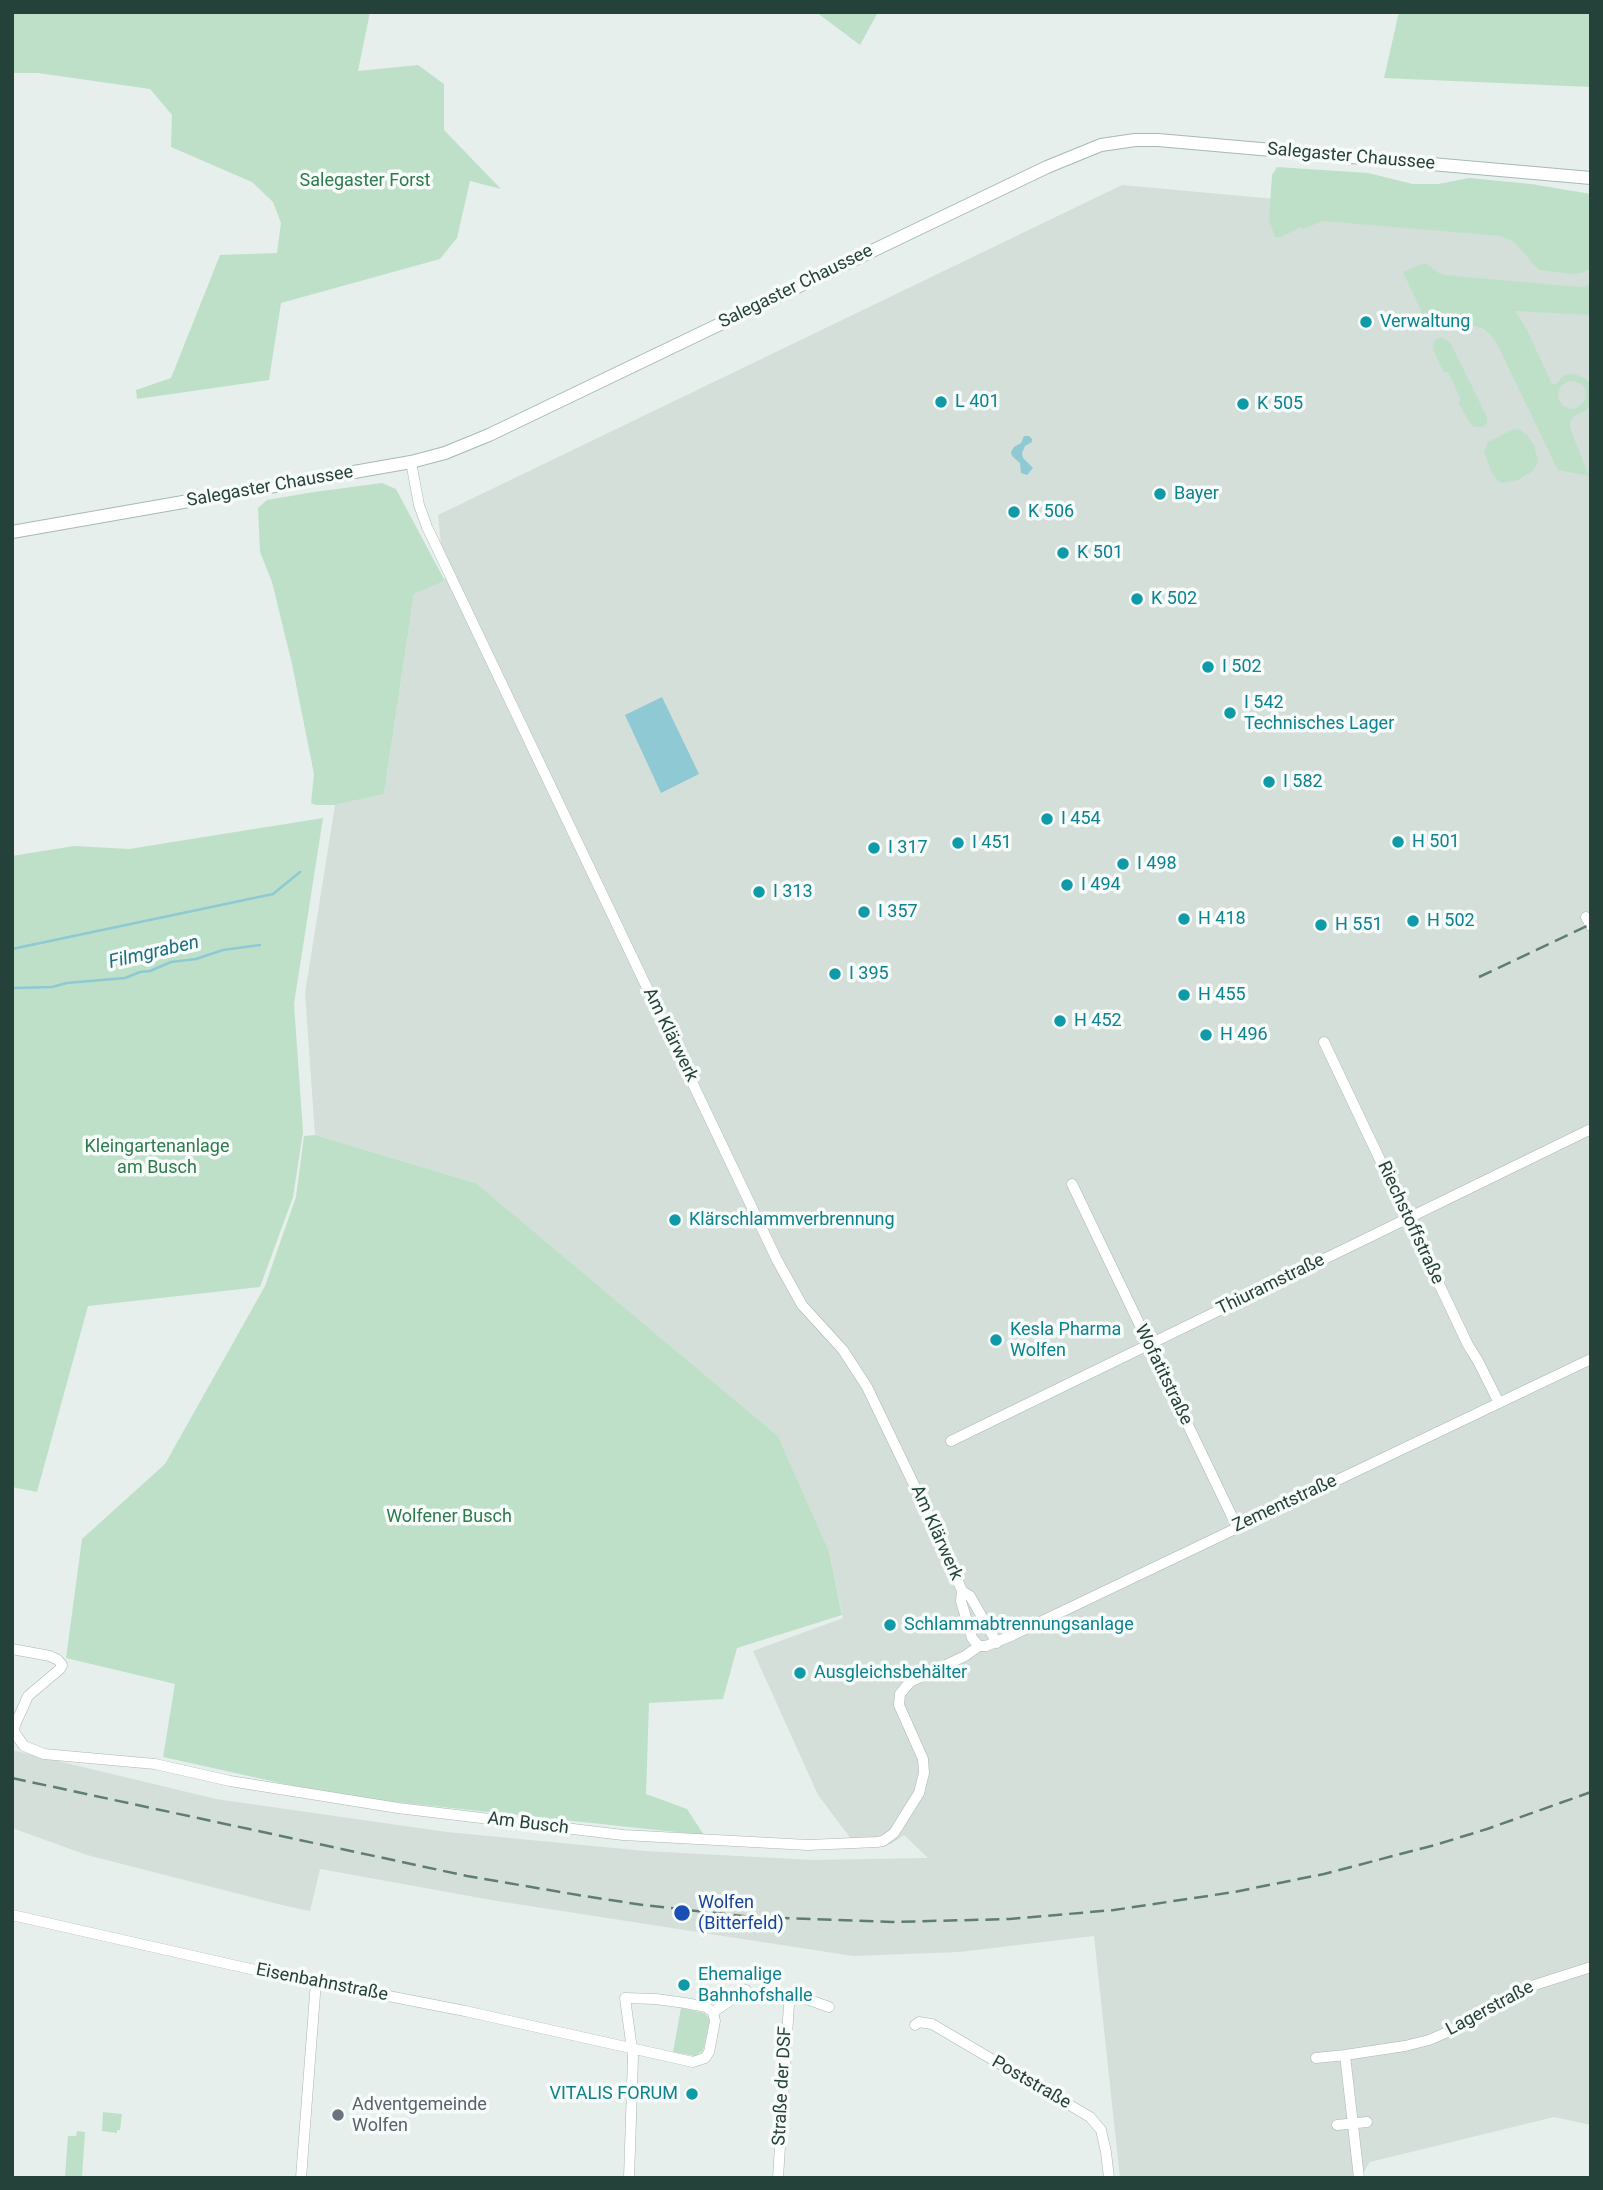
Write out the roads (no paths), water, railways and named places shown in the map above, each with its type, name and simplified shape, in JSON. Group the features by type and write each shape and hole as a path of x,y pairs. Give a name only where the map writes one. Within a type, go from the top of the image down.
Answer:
{"main road":[{"name":"Salegaster Chaussee","path":"12,532 411,462 445,453 471,443 1069,157 1101,145 1158,140 1591,178"}],"street":[{"name":"Am Klärwerk","path":"411,462 426,527 783,1274 806,1310 843,1350 862,1377 942,1544 962,1591 961,1601 972,1638 979,1646"},
{"name":"Riechstoffstraße","path":"1324,1042 1468,1345 1499,1403"},
{"name":"Thiuramstraße","path":"951,1441 1591,1129"},
{"name":"Wofatitstraße","path":"1072,1184 1237,1527"},
{"name":"Zementstraße","path":"979,1646 997,1643 1591,1359"},
{"name":"Am Klärwerk","path":"962,1591 970,1597 997,1643"},
{"name":"Am Busch","path":"12,1648 50,1656 62,1665 60,1670 27,1696 15,1725 14,1732 24,1746 44,1754 155,1764 230,1781 398,1808 623,1835 808,1846 877,1842 894,1833 919,1793 924,1773 920,1753 899,1705 900,1694 910,1682 965,1656 979,1646"},
{"name":"Eisenbahnstraße","path":"12,1915 255,1970 632,2047 693,2062 705,2058 709,2052 715,2021 713,2012"},
{"name":"Lagerstraße","path":"1316,2058 1405,2046 1429,2040 1450,2031 1520,1990 1591,1968"},
{"path":"301,2178 316,1981"},
{"path":"629,2178 632,2047 625,1998 685,2003 706,2007 713,2012 746,1990"},
{"name":"Straße der DSF","path":"778,2178 788,2010 791,2001 796,1998 830,2007"},
{"name":"Poststraße","path":"915,2025 924,2022 932,2024 1090,2117 1101,2130 1110,2178"},
{"path":"1345,2054 1359,2178"},
{"path":"1337,2126 1367,2122"}],"water":[{"path":"1024,436 1032,439 1022,453 1023,458 1033,468 1027,475 1021,473 1020,463 1011,452"},
{"path":"662,697 699,774 661,793 625,715"}],"waterway":[{"path":"12,949 273,894 300,872"},
{"name":"Filmgraben","path":"12,988 52,987 67,983 125,978 171,962 260,945"}],"railway":[{"path":"1479,977 1591,924"},
{"path":"12,1778 467,1876 578,1895 751,1917 892,1922 1010,1919 1114,1910 1234,1892 1324,1874 1435,1845 1591,1792"}],"place":[{"name":"Verwaltung","path":"1366,322"},
{"name":"L 401","path":"941,402"},
{"name":"K 505","path":"1243,404"},
{"name":"Bayer","path":"1160,494"},
{"name":"K 506","path":"1014,512"},
{"name":"K 501","path":"1063,553"},
{"name":"K 502","path":"1137,599"},
{"name":"I 502","path":"1208,667"},
{"name":"I 542 Technisches Lager","path":"1230,713"},
{"name":"I 582","path":"1269,782"},
{"name":"I 454","path":"1047,819"},
{"name":"H 501","path":"1398,842"},
{"name":"I 451","path":"958,843"},
{"name":"I 317","path":"874,848"},
{"name":"I 498","path":"1123,864"},
{"name":"I 494","path":"1067,885"},
{"name":"I 313","path":"759,892"},
{"name":"I 357","path":"864,912"},
{"name":"H 418","path":"1184,919"},
{"name":"H 502","path":"1413,921"},
{"name":"H 551","path":"1321,925"},
{"name":"I 395","path":"835,974"},
{"name":"H 455","path":"1184,995"},
{"name":"H 452","path":"1060,1021"},
{"name":"H 496","path":"1206,1035"},
{"name":"Klärschlammverbrennung","path":"675,1220"},
{"name":"Kesla Pharma Wolfen","path":"996,1340"},
{"name":"Schlammabtrennungsanlage","path":"890,1625"},
{"name":"Ausgleichsbehälter","path":"800,1673"},
{"name":"Wolfen (Bitterfeld)","path":"682,1913"},
{"name":"Ehemalige Bahnhofshalle","path":"684,1985"},
{"name":"VITALIS FORUM","path":"692,2094"},
{"name":"Adventgemeinde Wolfen","path":"338,2115"}],"park label":[{"name":"Salegaster Forst","path":"365,181"},
{"name":"Kleingartenanlage am Busch","path":"157,1157"},
{"name":"Wolfener Busch","path":"449,1517"}]}
